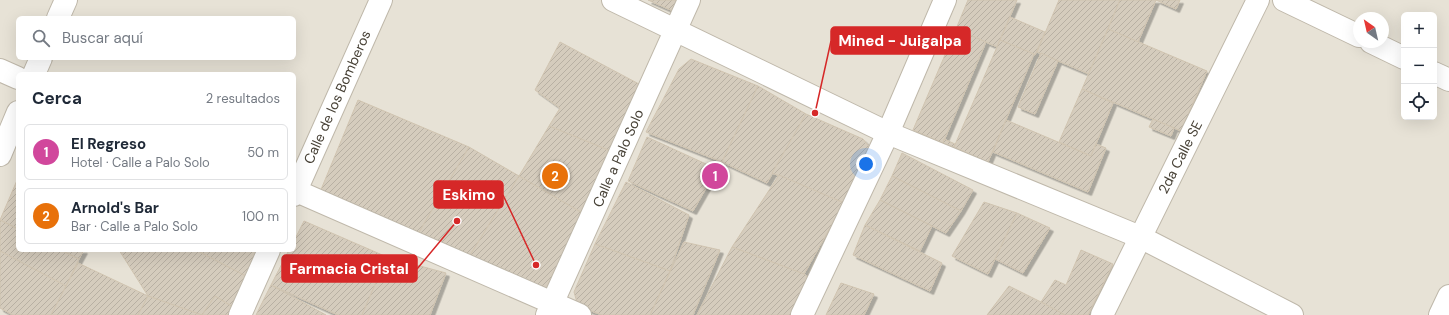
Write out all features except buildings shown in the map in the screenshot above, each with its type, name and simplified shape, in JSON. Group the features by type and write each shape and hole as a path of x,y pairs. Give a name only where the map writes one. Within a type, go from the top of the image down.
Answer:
{"street":[{"path":"59,16 66,0"},
{"name":"Calle de los Bomberos","path":"296,190 381,0"},
{"path":"614,0 888,133 1140,237 1292,315"},
{"name":"Calle a Palo Solo","path":"549,309 689,0"},
{"path":"802,315 888,133 945,0"},
{"name":"2da Calle SE","path":"1102,315 1258,0"},
{"path":"1284,0 1353,33"},
{"path":"1383,48 1401,57"},
{"path":"35,72 40,60"},
{"path":"0,70 16,77"},
{"path":"1437,74 1449,80"},
{"path":"0,155 16,117"},
{"path":"296,192 549,309 580,315"},
{"path":"240,315 268,252"},
{"path":"1440,315 1449,296"}],"shaded area":[{"path":"0,0 1449,0 1449,315 0,315"}],"place":[{"name":"Mined - Juigalpa","path":"815,113"},
{"name":"Arnold's Bar","path":"555,176"},
{"name":"El Regreso","path":"715,176"},
{"name":"Farmacia Cristal","path":"457,221"},
{"name":"Eskimo","path":"536,265"}]}
